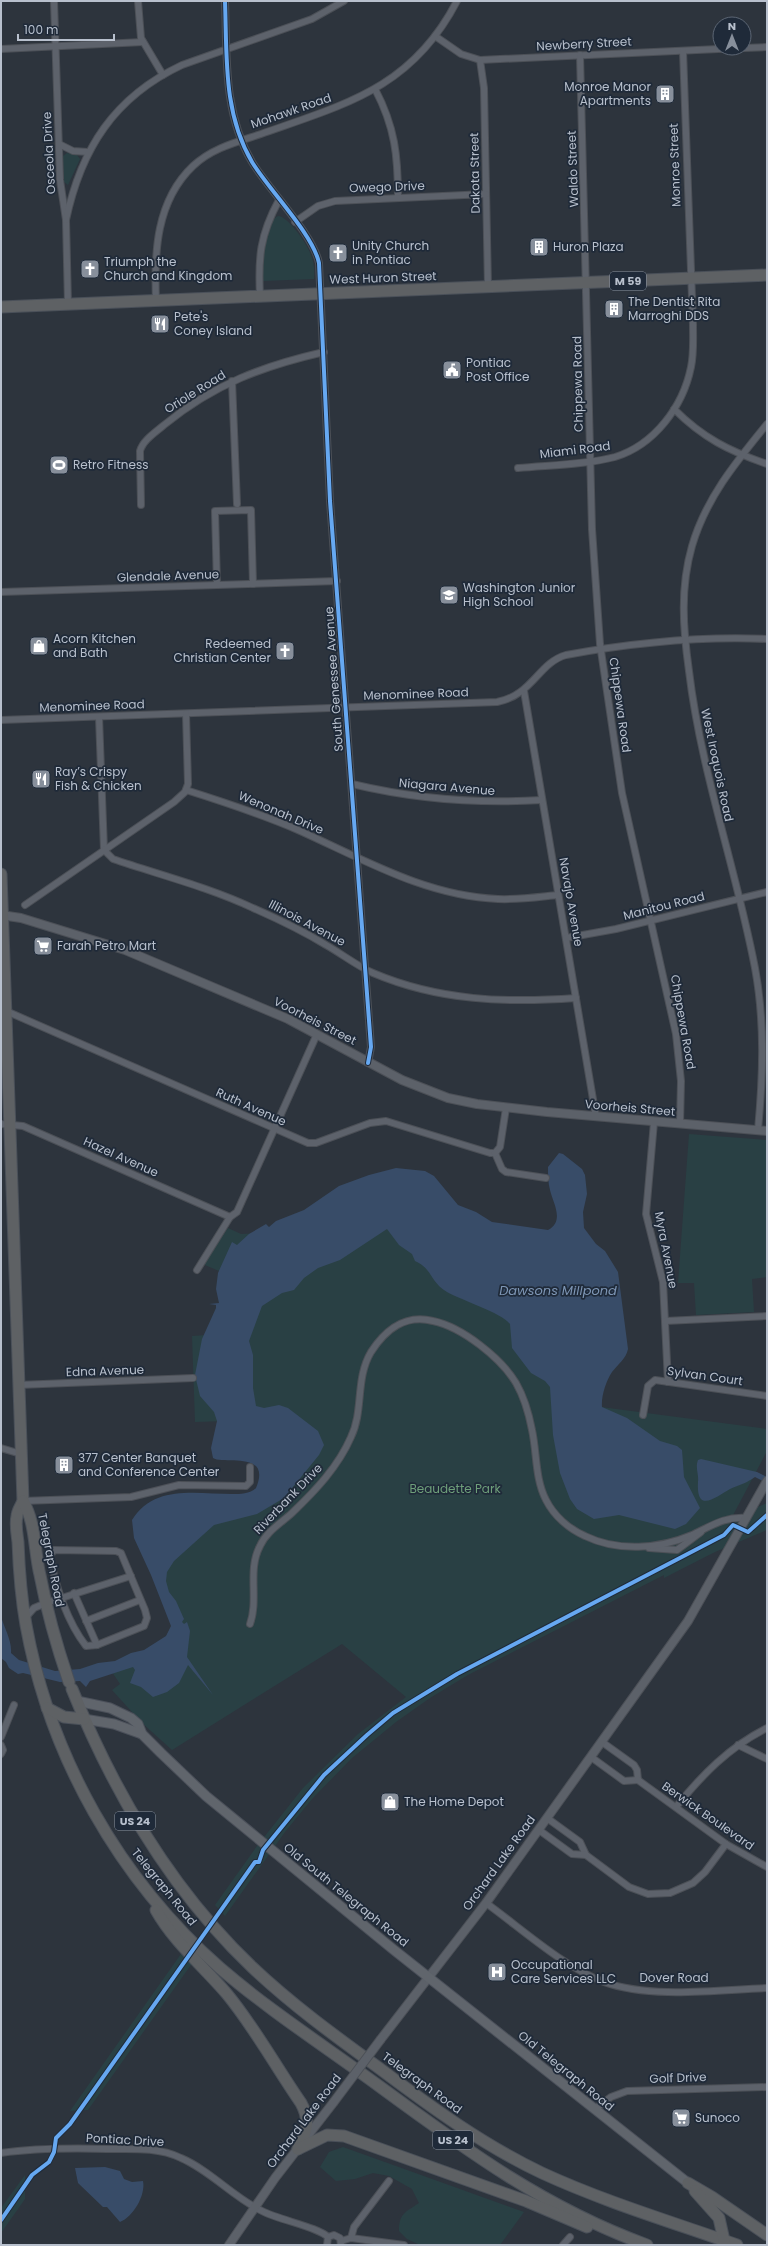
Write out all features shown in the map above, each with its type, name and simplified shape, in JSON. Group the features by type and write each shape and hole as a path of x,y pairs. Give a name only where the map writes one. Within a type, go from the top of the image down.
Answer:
{"highway":[{"name":"West Huron Street","path":"1,307 767,275"},
{"name":"US 24","path":"1,874 6,1011 5,1123 23,1501"},
{"name":"Telegraph Road","path":"23,1501 30,1514 46,1603 65,1670 99,1754 126,1806 175,1879 232,1946 296,2006 425,2102 461,2127 511,2157 587,2192 725,2243 737,2245"},
{"name":"Telegraph Road","path":"23,1501 17,1515 20,1572 25,1618 34,1663 47,1708 59,1741 86,1797 116,1848 152,1898 200,1949 244,1987 469,2152 543,2198 647,2245"},
{"path":"47,1708 64,1717 84,1719"},
{"path":"152,1898 156,1910 166,1928 226,1993 247,2019 304,2110 308,2123 298,2149"},
{"path":"298,2149 326,2135 344,2136 526,2201 594,2230 631,2239"},
{"path":"688,2183 717,2215 725,2243"},
{"path":"688,2183 712,2197 767,2234"}],"main road":[{"name":"Voorheis Street","path":"2,915 21,918 125,950 288,1019 412,1085 440,1096 467,1103 506,1108 763,1131"},
{"name":"Orchard Lake Road","path":"229,2245 298,2149 486,1903 688,1621 766,1482"},
{"name":"Old South Telegraph Road","path":"77,1701 119,1711 138,1724 142,1734 195,1786 430,1977"},
{"name":"Old South Telegraph Road","path":"84,1719 114,1724 142,1734"},
{"name":"Old Telegraph Road","path":"430,1977 688,2183"}],"street":[{"name":"Osceola Drive","path":"54,1 60,180 66,220 68,304"},
{"path":"138,1 140,33 143,42 163,75"},
{"name":"South Genessee Avenue","path":"225,1 230,100 241,141 252,163 316,252 321,294 330,501 366,968 371,1047 368,1062"},
{"path":"66,220 73,188 88,152 120,108 136,94 163,75 190,62 312,19 344,1"},
{"name":"Mohawk Road","path":"156,301 156,246 161,220 171,197 183,177 197,162 216,150 342,105 375,89 406,68 435,36 457,1"},
{"name":"Newberry Street","path":"435,36 461,54 480,60 712,49"},
{"path":"1,48 143,42"},
{"path":"752,48 767,47"},
{"name":"Monroe Street","path":"683,51 690,278"},
{"name":"Waldo Street","path":"580,55 587,282"},
{"name":"Dakota Street","path":"480,60 484,88 488,287"},
{"path":"375,89 388,115 394,136 398,162 398,198"},
{"path":"59,144 73,151 88,152"},
{"name":"Owego Drive","path":"295,222 318,206 329,202 486,194"},
{"path":"260,296 260,245 265,228 279,200"},
{"name":"Miami Road","path":"518,468 591,461 617,456 639,446 659,429 674,409 687,380 692,363 693,325 690,278"},
{"name":"Chippewa Road","path":"587,282 593,552 601,649 622,793 670,1003 679,1054 681,1081 680,1124"},
{"name":"Oriole Road","path":"141,505 140,453 143,444 182,411 232,381 279,362 324,352"},
{"path":"232,381 237,504"},
{"path":"674,409 705,437 742,455 767,464"},
{"name":"West Iroquois Road","path":"763,1131 762,1022 755,969 704,765 691,690 685,640 684,593 692,545 710,500 742,455 767,424"},
{"path":"218,585 215,511 251,510 253,584"},
{"name":"Glendale Avenue","path":"1,592 336,581"},
{"name":"Menominee Road","path":"1,720 497,702 514,697 524,691 559,658 601,649 685,640 767,639"},
{"name":"Navajo Avenue","path":"524,691 596,1117"},
{"path":"25,904 174,802 186,790 188,780 186,714"},
{"path":"99,717 104,850"},
{"name":"Niagara Avenue","path":"352,784 390,793 451,800 490,802 542,800"},
{"name":"Wenonah Drive","path":"186,790 275,821 357,859 421,885 469,896 515,900 558,895"},
{"name":"Illinois Avenue","path":"104,850 113,859 186,881 252,907 312,937 366,968 408,985 460,997 510,1001 576,998"},
{"name":"Manitou Road","path":"566,938 651,920 767,892"},
{"name":"Ruth Avenue","path":"6,1011 274,1130 314,1144 370,1123 386,1121 490,1153 495,1153"},
{"path":"197,1270 230,1217 238,1212 317,1034"},
{"path":"506,1108 500,1147 495,1153 502,1169 506,1172 546,1178"},
{"name":"Myra Avenue","path":"654,1122 646,1214 662,1278 668,1382"},
{"name":"Hazel Avenue","path":"5,1123 23,1126 230,1217"},
{"path":"664,1321 767,1316"},
{"name":"Riverbank Drive","path":"250,1624 255,1610 254,1576 259,1547 267,1536 314,1491 339,1458 356,1424 360,1384 366,1363 377,1344 388,1332 400,1323 410,1319 431,1320 456,1329 485,1350 511,1376 521,1394 530,1421 543,1493 558,1517 575,1531 595,1541 616,1546 677,1550 694,1539 703,1529"},
{"name":"Edna Avenue","path":"18,1385 194,1378"},
{"name":"Sylvan Court","path":"644,1415 650,1384 655,1380 767,1396"},
{"path":"1,1448 20,1454"},
{"path":"23,1501 131,1497 179,1485 246,1486 250,1482 250,1467"},
{"name":"Riverbank Drive","path":"639,1547 676,1540 727,1518 747,1518"},
{"path":"54,1550 118,1551 123,1555 131,1576 147,1618 144,1626 89,1647 85,1645 62,1598 51,1559 51,1554 54,1550"},
{"path":"25,1618 34,1608 46,1603 131,1576"},
{"path":"74,1593 97,1645"},
{"path":"86,1621 140,1600"},
{"path":"1,1737 14,1705"},
{"path":"676,1807 703,1774 738,1745 767,1728"},
{"path":"602,1742 634,1765 637,1770 638,1780"},
{"path":"1,1745 3,1750 1,1754"},
{"path":"738,1745 767,1759"},
{"name":"Berwick Boulevard","path":"591,1758 624,1781 638,1780 726,1844 767,1867"},
{"path":"547,1818 580,1842 586,1856"},
{"path":"539,1830 572,1854 586,1856 629,1887 645,1893 659,1894 676,1892 693,1883 705,1872 726,1844"},
{"name":"Dover Road","path":"486,1903 575,1967 614,1985 649,1991 767,1988"},
{"name":"Golf Drive","path":"594,2109 611,2097 627,2091 767,2086"},
{"name":"Pontiac Drive","path":"1,2153 38,2148 139,2149 163,2151 190,2162 255,2208 277,2219 323,2232 328,2237 336,2235 341,2243"},
{"path":"351,2238 354,2227 389,2180"},
{"path":"327,2245 328,2237"},
{"path":"564,2245 570,2237"},
{"path":"341,2243 351,2238 404,2245"}],"green space":[{"path":"67,153 77,155 80,159 68,185 64,182 63,156"},
{"path":"278,216 282,217 292,226 309,250 313,261 314,279 263,281 264,246 266,236 273,221"},
{"path":"689,1134 767,1140 767,1277 752,1279 754,1312 696,1315 694,1283 678,1283"},
{"name":"Beaudette Park","path":"381,1204 601,1407 767,1429 767,1451 731,1519 767,1503 767,1530 715,1552 664,1578 664,1575 468,1675 430,1698 396,1722 352,1758 312,1799 285,1832 225,1916 215,1905 257,1846 303,1788 358,1734 406,1697 342,1644 172,1750 141,1722 112,1690 120,1684 108,1666 162,1648 180,1629 159,1580 156,1543 274,1490 285,1419 195,1422 192,1336 207,1335 239,1293 219,1271 205,1265 205,1261 228,1228 241,1234 284,1232"},
{"path":"181,1954 193,1962 88,2110 70,2111"},
{"path":"343,2147 524,2212 500,2245 420,2245 407,2239 399,2231 400,2220 404,2214 419,2203 412,2189 389,2176 373,2173 355,2179 336,2181 320,2167 329,2152"},
{"path":"25,2175 25,2199 1,2233 1,2208"}],"water":[{"name":"Dawsons Millpond","path":"559,1153 563,1154 582,1169 585,1175 587,1194 583,1212 584,1228 596,1244 605,1251 618,1272 628,1349 624,1359 612,1372 608,1380 603,1393 602,1407 627,1418 660,1441 677,1446 682,1450 684,1477 700,1508 686,1524 675,1529 619,1515 594,1519 577,1509 570,1499 560,1473 553,1435 550,1387 545,1381 531,1373 512,1348 510,1324 498,1315 441,1288 428,1271 421,1264 415,1261 412,1254 399,1245 387,1229 340,1260 318,1268 304,1278 294,1290 282,1293 262,1306 249,1341 253,1355 253,1388 256,1406 264,1408 279,1405 288,1408 318,1431 324,1445 319,1455 284,1498 257,1514 214,1525 174,1561 167,1572 166,1581 169,1592 176,1601 184,1619 182,1622 184,1624 187,1622 190,1631 187,1657 213,1695 188,1665 179,1683 167,1692 153,1697 141,1687 130,1683 135,1670 133,1667 90,1681 86,1687 80,1681 60,1682 23,1673 18,1674 9,1668 6,1662 1,1658 1,1616 9,1639 11,1653 19,1660 55,1671 80,1669 98,1663 115,1661 131,1653 144,1650 166,1636 171,1626 151,1575 134,1538 132,1520 141,1509 152,1501 164,1496 191,1493 242,1494 248,1493 256,1488 259,1476 258,1468 245,1461 219,1460 213,1458 211,1448 217,1421 214,1412 200,1396 195,1375 202,1339 216,1308 216,1305 209,1304 219,1303 216,1289 218,1273 232,1242 237,1245 249,1234 266,1224 269,1227 276,1221 304,1210 339,1186 369,1175 396,1168 425,1171 434,1176 458,1205 476,1212 492,1222 548,1230 556,1222 557,1217 549,1187 548,1167"},
{"path":"701,1459 757,1472 767,1477 767,1483 755,1477 730,1489 714,1499 704,1501 700,1498 698,1492 697,1466 698,1460"},
{"path":"105,2167 120,2171 124,2179 132,2182 143,2181 142,2193 138,2205 130,2215 120,2222 107,2207 103,2207 78,2183 75,2168"}],"cycle path":[{"path":"225,1 228,84 236,124 252,162 300,226 315,251 319,263 330,501 371,1047 368,1063"},
{"path":"1,2220 32,2175 49,2162 54,2152 56,2138 70,2124 255,1862 259,1862 263,1850 324,1775 367,1735 393,1713 457,1674 724,1535 733,1525 748,1532 767,1515"}],"place":[{"name":"Monroe Manor Apartments","path":"665,94"},
{"name":"Huron Plaza","path":"539,247"},
{"name":"Unity Church in Pontiac","path":"338,253"},
{"name":"Triumph the Church and Kingdom","path":"90,269"},
{"name":"The Dentist Rita Marroghi DDS","path":"614,309"},
{"name":"Pete's Coney Island","path":"160,324"},
{"name":"Pontiac Post Office","path":"452,370"},
{"name":"Retro Fitness","path":"59,465"},
{"name":"Washington Junior High School","path":"449,595"},
{"name":"Acorn Kitchen and Bath","path":"39,646"},
{"name":"Redeemed Christian Center","path":"285,651"},
{"name":"Ray’s Crispy Fish & Chicken","path":"41,779"},
{"name":"Farah Petro Mart","path":"43,946"},
{"name":"377 Center Banquet and Conference Center","path":"64,1465"},
{"name":"The Home Depot","path":"390,1802"},
{"name":"Occupational Care Services LLC","path":"497,1972"},
{"name":"Sunoco","path":"681,2118"}]}
